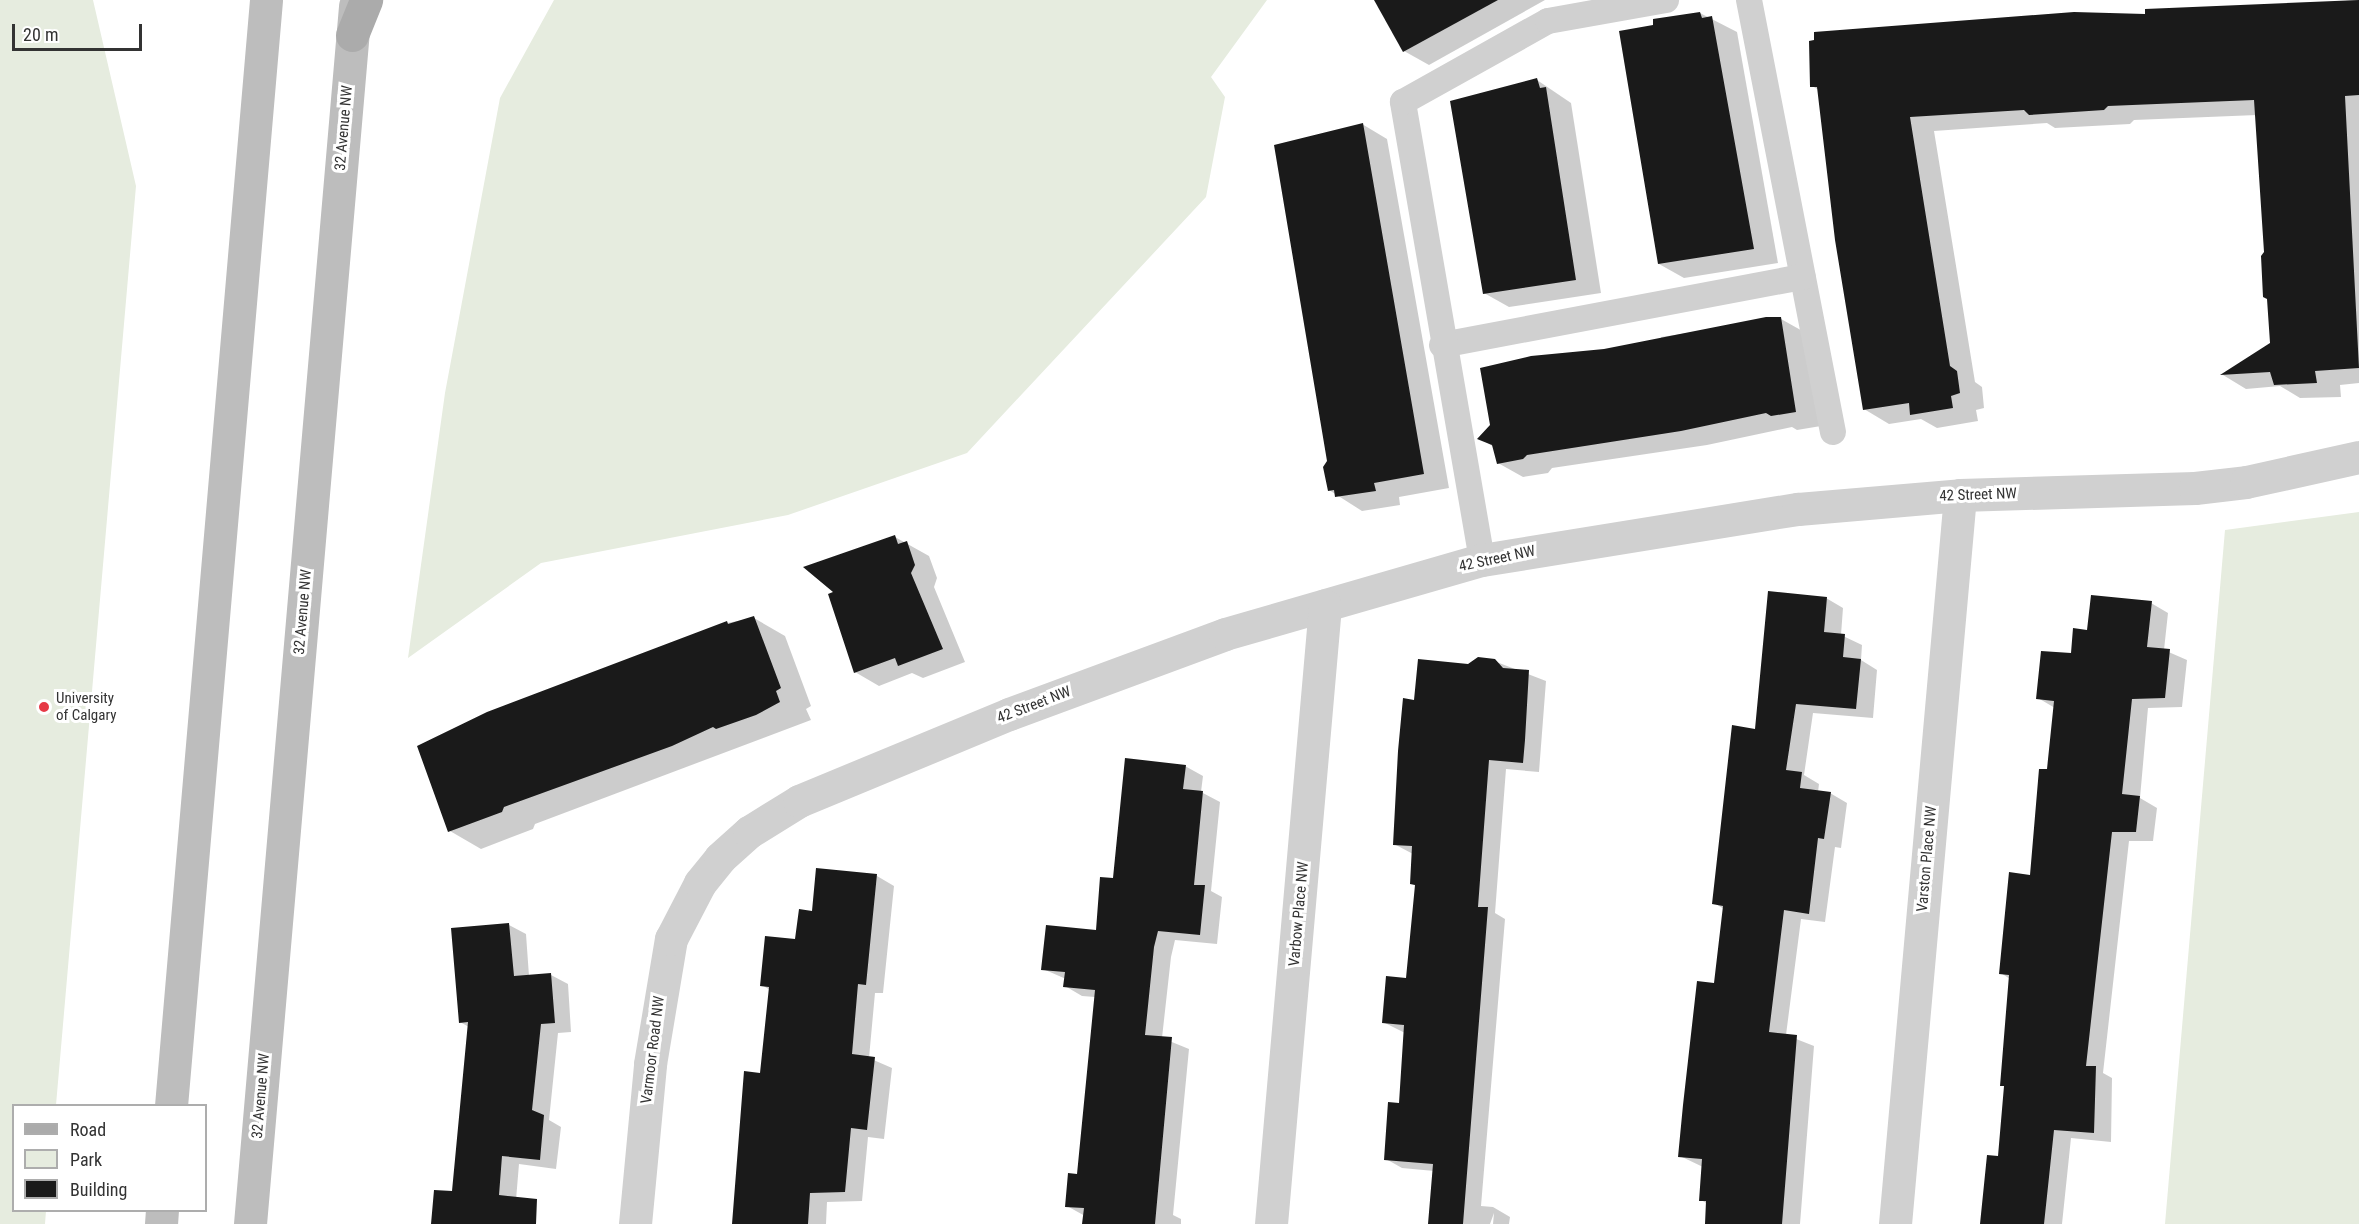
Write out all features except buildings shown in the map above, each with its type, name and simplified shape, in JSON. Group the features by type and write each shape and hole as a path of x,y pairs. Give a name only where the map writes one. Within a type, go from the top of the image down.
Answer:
{"main road":[{"path":"171,1104 266,0"},
{"name":"32 Avenue NW","path":"250,1224 355,0"},
{"path":"352,35 366,0"}],"street":[{"name":"42 Street NW","path":"700,883 749,832 799,801 1042,702 1225,634 1482,560 1798,508 1960,495 2195,488 2246,482 2359,457"},
{"name":"Varston Place NW","path":"1895,1224 1960,495"},
{"name":"Varbow Place NW","path":"1271,1224 1325,605"},
{"name":"Varmoor Road NW","path":"636,1224 662,982 671,939 700,883"}],"lane":[{"path":"1482,560 1442,345 1403,102 1548,21 1666,0"},
{"path":"1749,0 1833,432"},
{"path":"1442,345 1803,277"}],"green space":[{"name":"University of Calgary","path":"0,0 93,0 136,186 56,1104 12,1104 12,1212 46,1212 45,1224 0,1224"},
{"path":"554,0 1267,0 1211,77 1225,97 1206,197 967,453 788,515 541,563 408,658 445,393 500,98"},
{"path":"2359,512 2359,1224 2165,1224 2225,530"}],"place":[{"name":"University of Calgary","path":"44,707"}]}
